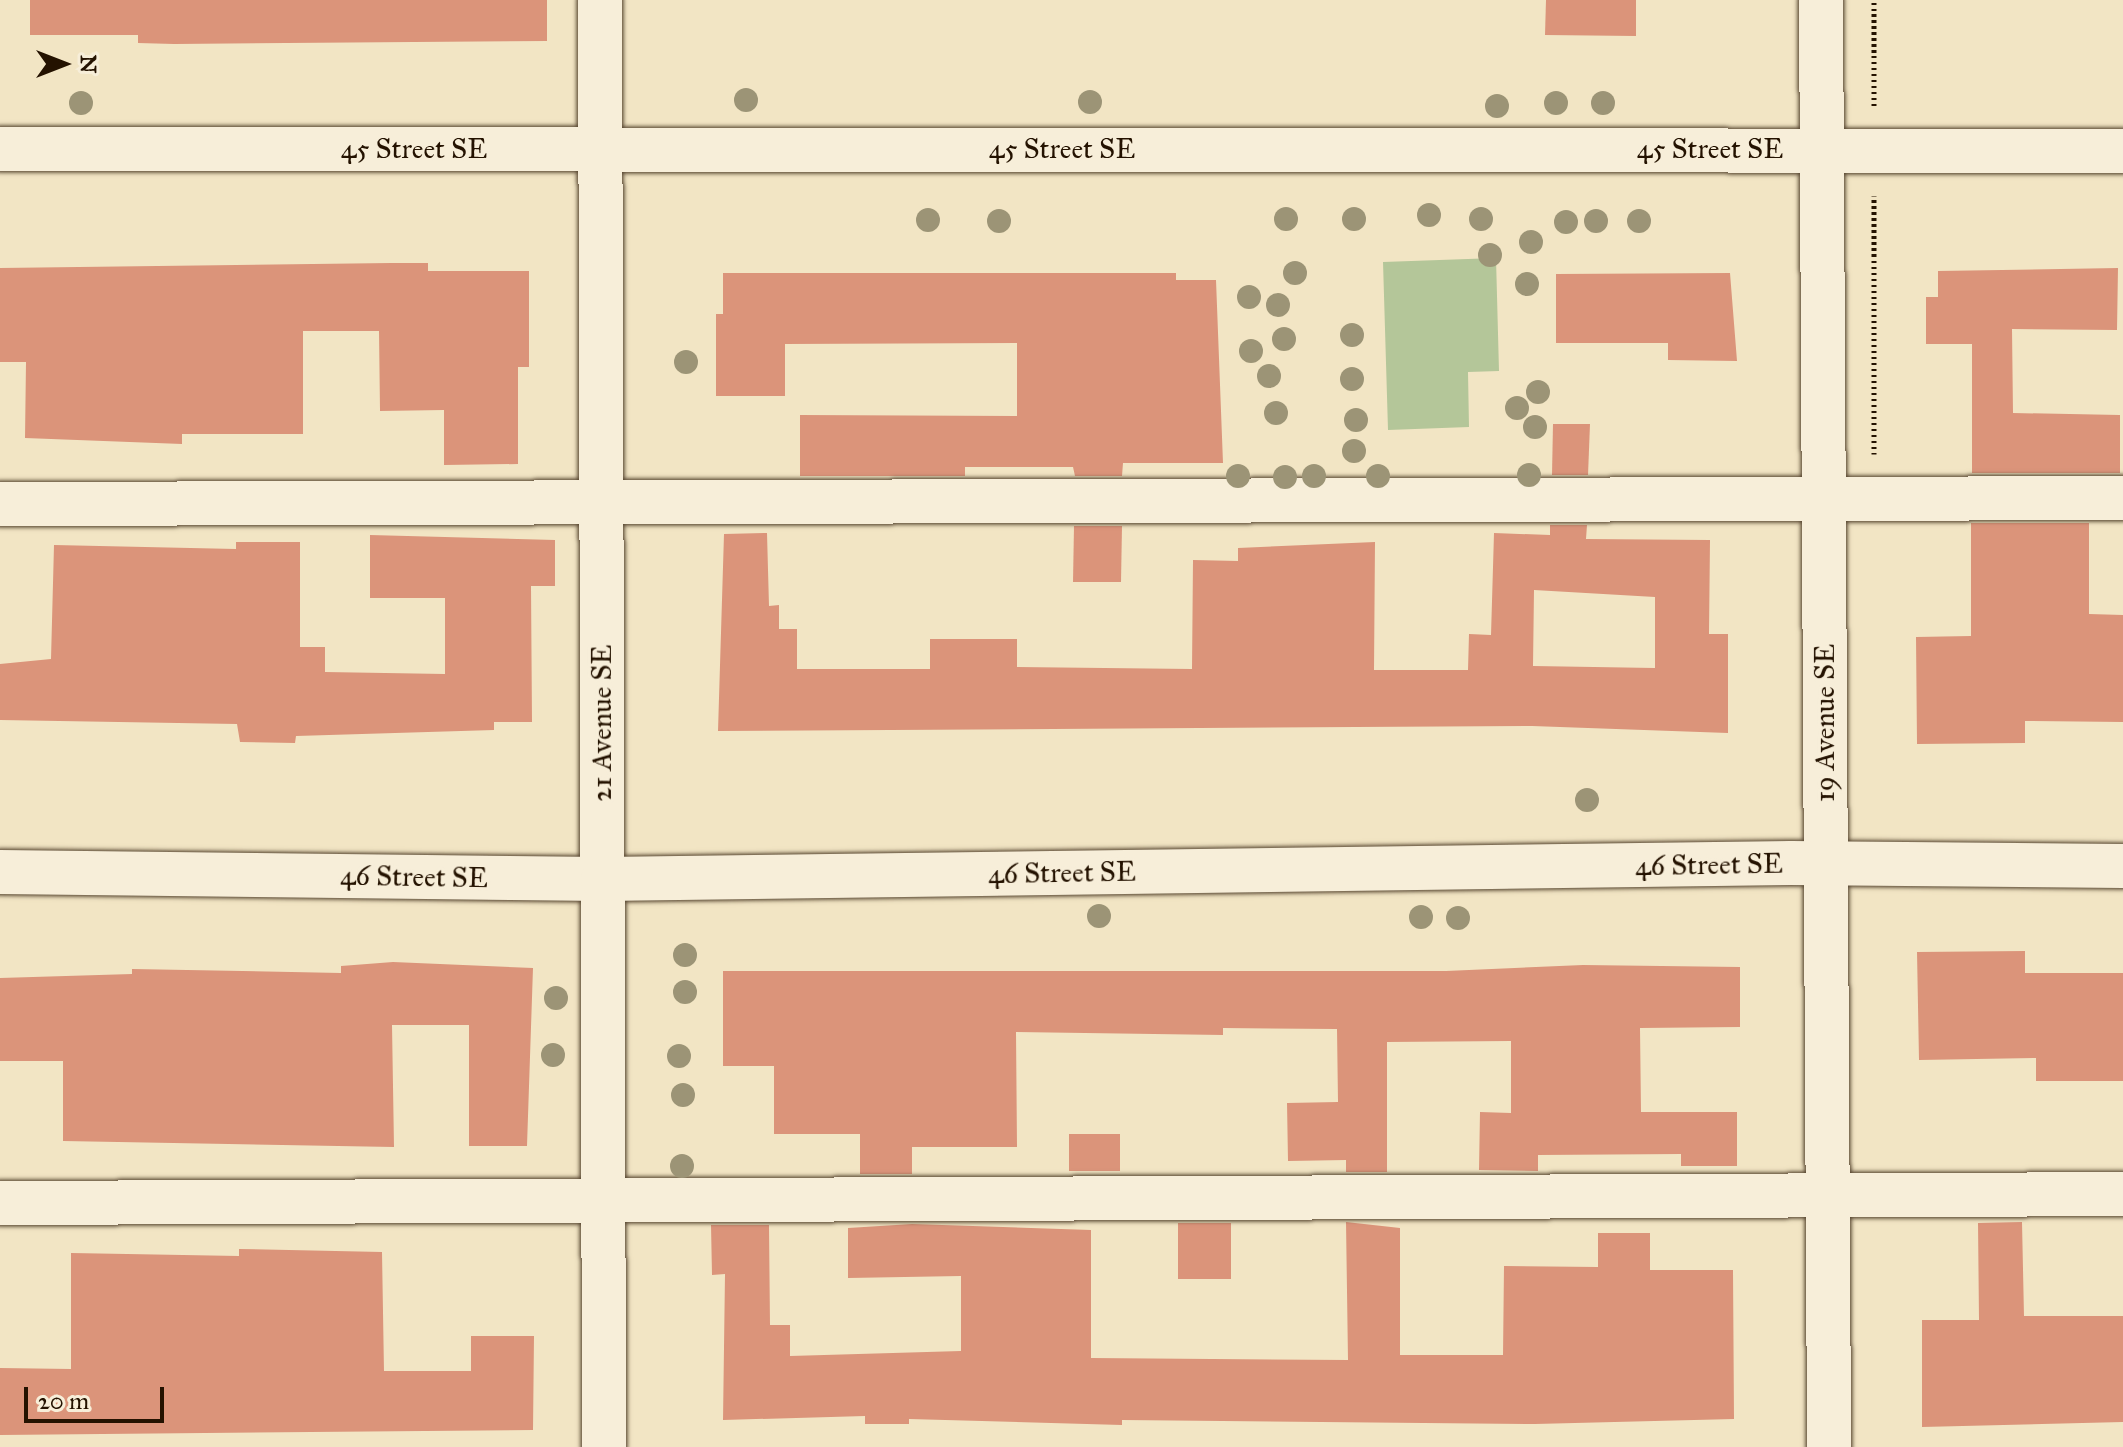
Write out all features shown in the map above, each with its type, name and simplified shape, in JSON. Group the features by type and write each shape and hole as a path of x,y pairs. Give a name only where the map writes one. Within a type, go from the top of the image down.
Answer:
{"street":[{"name":"21 Avenue SE","path":"600,0 604,1447"},
{"name":"19 Avenue SE","path":"1821,0 1829,1447"},
{"name":"45 Street SE","path":"0,149 2123,151"},
{"path":"0,504 2123,498"},
{"name":"46 Street SE","path":"0,872 603,879 1826,864 2123,866"},
{"path":"0,1203 2123,1194"}],"green space":[{"path":"1496,258 1499,371 1468,372 1469,427 1388,430 1383,262"}],"building":[{"path":"30,0 547,0 547,41 174,44 138,43 138,35 30,35"},
{"path":"1546,0 1636,0 1636,36 1545,35"},
{"path":"428,263 428,271 529,271 529,367 518,367 518,464 444,465 444,410 380,411 379,331 303,331 303,434 182,434 182,444 25,438 26,362 0,362 0,268"},
{"path":"2118,268 2117,330 2012,329 2013,413 2120,415 2120,473 1972,473 1972,344 1926,344 1926,297 1938,297 1938,271"},
{"path":"723,273 1176,273 1176,280 1216,280 1223,463 1123,463 1122,476 1075,476 1073,467 965,467 965,476 800,476 800,415 1017,416 1017,343 785,344 785,396 716,396 716,314 723,314"},
{"path":"1730,273 1737,361 1668,360 1668,343 1556,343 1556,274"},
{"path":"1553,424 1590,424 1588,475 1552,475"},
{"path":"1971,523 2089,523 2089,614 2123,615 2123,722 2025,721 2025,743 1917,744 1916,637 1971,636"},
{"path":"1550,525 1587,525 1586,539 1710,540 1709,634 1728,634 1728,733 1532,726 718,731 724,534 767,533 769,606 779,605 779,629 797,629 797,669 930,669 930,639 1017,639 1017,667 1192,669 1193,560 1238,561 1238,548 1375,542 1374,670 1468,670 1469,634 1491,635 1494,533 1550,535","holes":["1534,590 1655,597 1655,668 1533,666"]},
{"path":"1074,526 1122,526 1121,582 1073,582"},
{"path":"370,535 555,540 555,586 531,586 532,722 494,722 494,730 296,736 295,743 240,742 237,724 0,720 0,664 51,659 54,545 236,549 236,542 300,542 300,647 325,647 325,672 445,674 445,598 370,598"},
{"path":"2025,951 2025,973 2123,973 2123,1081 2036,1081 2036,1058 1919,1060 1917,952"},
{"path":"393,962 533,968 527,1146 469,1146 469,1025 392,1025 394,1147 63,1141 63,1061 0,1061 0,978 132,974 132,969 341,973 341,966"},
{"path":"1583,965 1740,967 1740,1027 1640,1028 1641,1112 1737,1112 1737,1166 1681,1166 1681,1154 1538,1155 1538,1171 1479,1170 1480,1112 1511,1113 1511,1041 1387,1042 1387,1172 1346,1172 1346,1160 1288,1161 1287,1103 1338,1102 1337,1029 1223,1028 1223,1035 1016,1032 1017,1147 912,1147 912,1174 860,1174 860,1134 774,1134 774,1066 723,1066 723,971 1446,971"},
{"path":"1069,1134 1120,1134 1120,1171 1069,1171"},
{"path":"1346,1222 1400,1228 1400,1355 1503,1355 1504,1266 1598,1267 1598,1233 1650,1233 1650,1270 1733,1270 1734,1419 1535,1424 1122,1420 1122,1425 909,1419 909,1424 865,1424 865,1416 723,1420 725,1274 712,1275 711,1225 769,1225 770,1325 790,1325 790,1356 961,1351 961,1276 848,1278 848,1228 912,1224 1091,1230 1091,1358 1348,1360"},
{"path":"2022,1222 2024,1316 2123,1316 2123,1422 1922,1427 1922,1320 1979,1320 1978,1223"},
{"path":"1178,1223 1231,1223 1231,1279 1178,1279"},
{"path":"239,1249 382,1252 384,1371 471,1371 471,1336 534,1336 533,1430 0,1435 0,1368 71,1369 71,1253 239,1256"}]}
